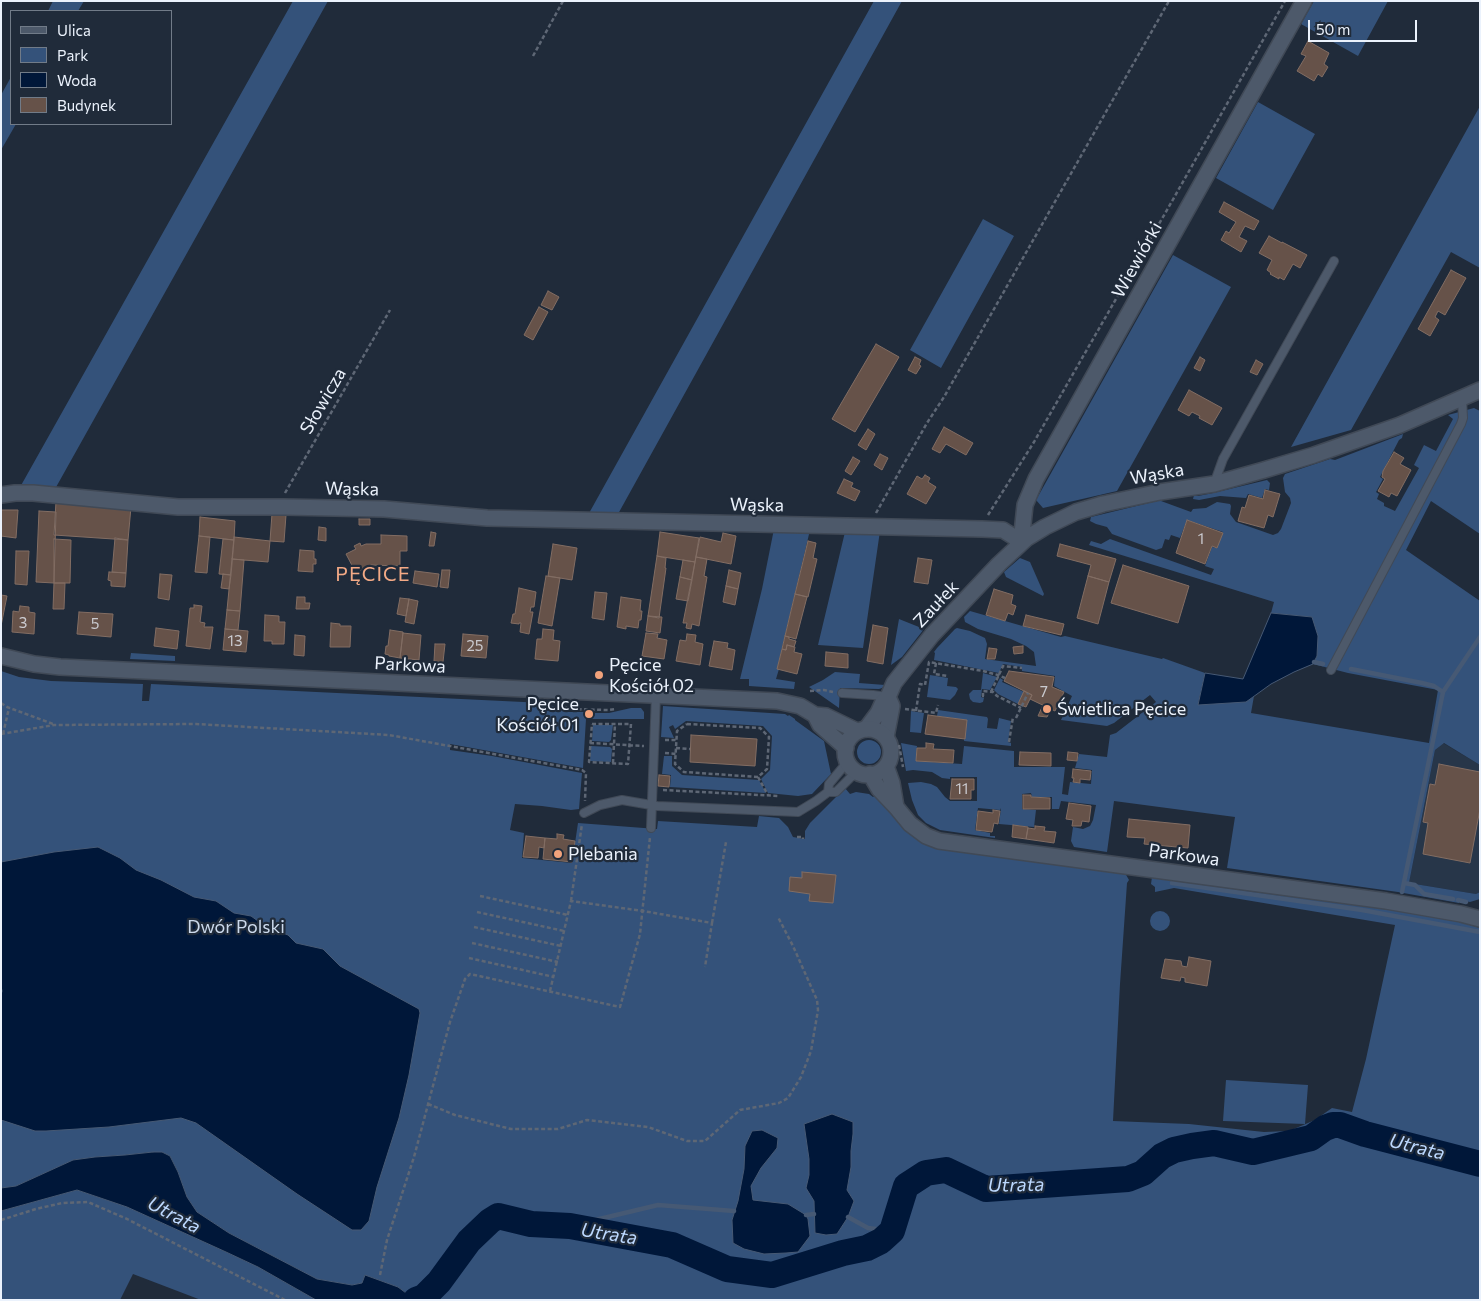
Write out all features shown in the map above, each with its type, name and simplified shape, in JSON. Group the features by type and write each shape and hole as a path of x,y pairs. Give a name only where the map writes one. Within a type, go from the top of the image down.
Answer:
{"street":[{"name":"Wiewiórki","path":"1021,544 1026,506 1036,479 1304,1"},
{"name":"Wąska","path":"1,495 15,493 42,494 178,507 384,509 486,518 982,528 1003,530 1021,544 1033,534 1076,512 1125,499 1214,484 1314,455 1400,424 1480,390"},
{"name":"Zaułek","path":"861,730 878,713 894,683 932,635 999,564 1021,544"},
{"name":"Parkowa","path":"1,656 27,663 60,667 782,702 800,706 815,715 826,716 861,730"},
{"path":"888,697 892,706 891,737 890,742 892,753 890,760 879,772 864,773 850,766 846,754 850,738 861,730 876,730 891,737"},
{"name":"Parkowa","path":"815,715 820,725 846,754"},
{"path":"886,766 892,782 896,807"},
{"name":"Parkowa","path":"864,773 916,830 939,841 1386,901 1480,919"}],"lane":[{"path":"1214,484 1223,459 1334,261"},
{"path":"1330,670 1461,424 1463,418 1462,399"},
{"path":"842,693 888,697"},
{"path":"651,828 656,695"},
{"path":"828,792 829,784 844,766 846,754"},
{"path":"584,813 594,807 617,800 651,805 796,812 828,792 836,792 851,777 864,773"}],"path":[{"path":"533,56 563,1"},
{"path":"873,526 876,511 944,397 1169,1"},
{"path":"982,528 989,513 1034,442 1078,366 1285,1"},
{"name":"Słowicza","path":"284,507 286,492 390,310"},
{"path":"916,710 920,684 925,685 929,662 999,675 1005,678"},
{"path":"936,663 934,674 948,676"},
{"path":"991,692 1003,666 1022,668"},
{"path":"810,691 824,690 842,693"},
{"path":"984,696 982,696 983,691 991,692 1021,708"},
{"path":"1009,742 1014,717 1021,708 1028,693"},
{"path":"1,702 9,708 54,725"},
{"path":"902,709 936,713 938,705"},
{"path":"9,708 2,734 54,725 196,724 397,736 582,770 586,773 587,782 584,813 571,901 550,991"},
{"path":"592,724 615,724 631,724 628,764 589,762 592,724"},
{"path":"613,763 615,724"},
{"path":"687,724 760,728 769,737 767,768 758,777 684,772 675,764 677,731 687,724"},
{"path":"891,737 903,766"},
{"path":"590,743 653,746"},
{"path":"676,748 690,749"},
{"path":"758,777 768,795"},
{"path":"656,789 779,796"},
{"path":"380,1275 386,1240 414,1157 450,1022 465,979 470,974 620,1007 640,934 651,828"},
{"path":"796,837 803,837 803,839"},
{"path":"705,968 726,842"},
{"path":"480,896 568,915"},
{"path":"571,901 712,923"},
{"path":"477,912 564,931"},
{"path":"428,1104 454,1115 512,1129 558,1129 587,1120 648,1127 687,1141 705,1141 740,1110 779,1104 788,1098 801,1077 811,1051 818,1010 817,1000 778,917"},
{"path":"474,927 561,946"},
{"path":"472,943 558,962"},
{"path":"469,958 554,977"},
{"path":"1,1220 62,1203 88,1202 127,1219 285,1300"}],"shaded area":[{"path":"1443,743 1480,765 1480,892 1476,894 1409,883 1435,750"}],"green space":[{"path":"53,1 84,1 79,10 48,10"},
{"path":"293,1 328,1 55,489 19,489"},
{"path":"874,1 902,1 618,514 588,515"},
{"path":"1314,1 1388,1 1358,56 1301,24"},
{"path":"10,79 10,125 15,125 1,150 1,95"},
{"path":"1258,102 1315,134 1273,210 1216,178"},
{"path":"1480,106 1480,268 1451,252 1351,430 1291,447"},
{"path":"983,219 1014,236 941,368 910,350"},
{"path":"1173,255 1231,287 1117,491 1043,508 1036,500"},
{"path":"1474,408 1480,411 1480,534 1431,501 1406,550 1480,601 1480,765 1444,743 1435,750 1409,883 1476,894 1480,892 1480,899 1470,902 1460,900 1459,903 1398,892 1227,868 1235,817 1114,801 1107,852 1074,847 1071,841 1073,827 1083,829 1090,826 1096,805 1061,801 1059,809 1052,809 1052,797 1032,797 1031,793 1022,794 1022,809 1036,810 1034,827 999,824 1001,808 1000,810 978,808 975,830 990,833 990,836 995,836 995,838 940,830 926,823 918,815 908,783 921,782 931,784 937,787 950,801 977,801 977,777 950,777 950,779 942,778 932,772 906,771 901,743 917,746 916,761 962,764 964,746 1014,751 1014,767 1065,767 1062,794 1068,795 1070,782 1091,784 1092,770 1075,768 1079,754 1107,757 1110,735 1116,733 1156,702 1150,695 1114,723 1107,726 1061,720 1072,696 1054,686 1055,676 1022,671 1022,667 1003,664 999,673 934,660 934,652 957,628 970,631 985,638 987,644 985,659 1036,666 1034,652 1026,646 1011,639 978,629 965,622 964,617 970,611 1061,637 1065,636 1163,658 1205,673 1198,704 1254,696 1251,713 1429,743 1438,690 1348,673 1313,664 1317,656 1312,617 1271,613 1274,602 1089,545 1091,541 1101,544 1110,539 1211,575 1214,569 1205,566 1212,547 1217,548 1223,532 1187,520 1180,538 1171,535 1169,540 1165,539 1162,548 1156,550 1112,534 1107,527 1090,521 1091,517 1157,501 1191,512 1193,509 1206,508 1217,502 1230,504 1230,514 1236,522 1273,535 1281,529 1291,503 1290,498 1285,492 1283,478 1285,474 1330,459 1335,460 1403,434 1380,477 1383,479 1376,492 1379,494 1377,499 1384,503 1384,506 1395,511 1419,468 1414,465 1424,445 1436,451 1453,419 1448,415"},
{"path":"1267,480 1270,483 1269,490 1265,489 1262,498 1248,494 1246,498 1220,496 1199,500 1193,499 1194,495 1213,493"},
{"path":"774,529 810,530 777,669 779,669 776,679 795,682 794,689 749,686 749,679 740,679 762,589"},
{"path":"880,531 863,648 818,645 845,532"},
{"path":"1020,558 1030,562 1044,594 1043,596 1006,577 1004,572"},
{"path":"899,619 924,629 902,657 891,665"},
{"path":"131,653 175,656 175,661 130,659"},
{"name":"Dwór Polski","path":"1,671 19,677 51,681 143,684 142,701 149,701 151,684 544,703 569,712 584,712 584,716 594,717 595,713 609,713 631,708 641,708 644,712 644,719 586,719 583,768 450,744 450,750 582,773 579,809 571,810 515,804 510,830 524,833 522,858 572,863 578,823 657,829 658,821 757,827 759,816 779,818 788,827 793,837 805,839 805,831 810,823 845,788 850,794 856,792 869,794 873,797 877,794 906,831 918,840 935,847 1125,873 1129,880 1127,883 1120,984 1113,1121 1189,1124 1264,1132 1289,1131 1315,1120 1332,1108 1352,1112 1366,1059 1395,925 1174,888 1155,892 1155,887 1151,884 1152,877 1389,909 1457,921 1480,928 1480,1300 414,1300 415,1297 398,1287 365,1275 362,1283 352,1285 317,1279 229,1233 197,1212 187,1197 170,1156 162,1152 73,1160 16,1186 1,1188"},
{"path":"835,672 860,674 859,683 885,685 879,689 840,688 839,708 809,687"},
{"path":"983,673 997,677 990,690 982,689 981,697 984,698 983,702 973,702 969,694 973,690 981,690"},
{"path":"930,675 948,678 947,686 958,689 950,700 927,697"},
{"path":"1000,678 1003,680 1002,682 1024,692 1018,704 994,690"},
{"path":"663,706 789,715 824,741 831,774 812,794 798,796 768,793 761,779 770,770 772,736 763,726 686,721 675,729 673,725 669,727 674,738 661,737"},
{"path":"938,710 987,717 987,728 997,729 999,718 1011,721 1008,742 1011,743 1011,746 964,741 967,720 937,716"},
{"path":"911,711 924,713 921,733 910,732"},
{"path":"593,725 613,725 611,740 609,742 592,741"},
{"path":"869,740 877,744 881,752 877,760 869,764 861,760 857,752 861,744"},
{"path":"591,746 610,747 612,749 611,762 590,761"},
{"path":"664,756 672,756 672,766 682,775 759,780 766,793 670,787 671,775 662,774"},
{"path":"1160,911 1167,914 1170,921 1167,928 1160,931 1153,928 1150,921 1153,914"},
{"path":"1226,1080 1308,1085 1305,1124 1223,1121"},
{"path":"77,1190 127,1207 226,1252 258,1267 316,1300 201,1300 133,1274 120,1300 1,1300 1,1211"}],"water":[{"path":"1271,613 1312,617 1318,636 1317,656 1313,664 1271,684 1246,702 1198,705 1205,673 1243,679"},
{"path":"98,847 120,858 136,870 194,897 216,901 234,913 251,916 265,926 288,935 296,943 323,949 340,966 419,1009 420,1013 409,1075 399,1118 377,1187 369,1221 361,1230 352,1230 196,1123 181,1118 109,1127 46,1131 35,1131 1,1120 1,862 54,852"},
{"path":"832,1114 853,1122 851,1167 847,1190 854,1201 848,1217 837,1234 826,1235 815,1233 814,1201 806,1188 809,1175 809,1159 804,1124"},
{"path":"762,1130 778,1138 777,1148 761,1168 751,1186 753,1200 788,1204 806,1215 810,1236 798,1252 764,1254 744,1249 733,1243 732,1220 744,1169 745,1146 752,1131"},
{"path":"162,1152 170,1156 187,1197 197,1212 229,1233 317,1279 352,1285 362,1283 365,1275 398,1287 415,1297 414,1300 316,1300 258,1267 226,1252 127,1207 77,1190 1,1211 1,1188 16,1186 73,1160"}],"building":[{"path":"1308,41 1329,53 1324,64 1328,67 1322,77 1318,74 1314,81 1297,71 1306,56 1301,54"},
{"path":"1224,202 1259,221 1254,230 1245,226 1239,237 1247,241 1241,252 1221,240 1226,231 1229,233 1236,222 1219,212"},
{"path":"1269,236 1307,255 1300,268 1293,264 1284,280 1270,274 1267,270 1272,260 1259,253"},
{"path":"1451,270 1466,278 1445,315 1438,311 1435,317 1439,320 1430,336 1418,329"},
{"path":"548,291 559,297 552,310 541,305"},
{"path":"539,307 548,312 533,340 524,335"},
{"path":"876,344 899,357 855,432 832,419"},
{"path":"915,357 921,360 919,365 921,366 916,374 908,370"},
{"path":"1200,357 1205,360 1200,371 1194,368"},
{"path":"1256,360 1263,364 1257,375 1250,372"},
{"path":"1189,390 1222,408 1212,425 1192,412 1189,416 1178,410"},
{"path":"944,427 973,443 966,455 946,444 940,453 932,449"},
{"path":"868,429 875,434 866,450 858,445"},
{"path":"1394,452 1404,458 1400,464 1411,470 1397,496 1391,493 1389,497 1378,491 1385,479 1382,477 1383,471"},
{"path":"880,454 888,458 882,470 874,465"},
{"path":"853,457 860,461 851,475 845,471"},
{"path":"925,475 930,478 928,482 936,487 926,504 907,494 917,476 922,479"},
{"path":"844,479 853,483 851,487 860,491 855,501 837,493"},
{"path":"1265,490 1280,494 1273,517 1268,515 1264,528 1238,521 1242,507 1245,508 1249,495 1263,499"},
{"path":"56,502 131,507 128,540 54,535"},
{"path":"1,510 18,510 16,538 1,536"},
{"path":"39,511 56,512 54,583 36,582"},
{"path":"272,514 286,515 284,542 270,541"},
{"path":"200,517 235,521 234,540 199,536"},
{"path":"359,519 370,519 370,525 359,525"},
{"path":"1187,520 1223,533 1217,548 1212,546 1205,564 1176,553"},
{"path":"319,527 326,528 326,541 318,540"},
{"path":"431,532 436,533 434,546 429,546"},
{"path":"660,532 699,538 695,562 657,556"},
{"path":"723,533 736,536 731,564 696,557 700,537 721,542"},
{"path":"381,535 407,536 407,551 400,551 400,566 371,565 356,573 346,554 356,549 354,546 360,543 361,546 381,544"},
{"path":"199,536 210,537 207,573 195,572"},
{"path":"234,537 270,541 268,562 232,559"},
{"path":"115,538 128,540 126,573 112,572"},
{"path":"54,539 71,540 70,583 54,583"},
{"path":"223,539 234,540 231,575 219,574"},
{"path":"808,541 816,543 813,558 817,559 808,597 795,594"},
{"path":"553,544 577,548 572,580 548,576"},
{"path":"1060,544 1116,559 1109,582 1088,576 1091,565 1057,556"},
{"path":"300,550 314,551 316,564 313,564 313,572 298,571"},
{"path":"16,551 29,551 27,585 15,584"},
{"path":"657,556 666,558 659,618 648,616"},
{"path":"696,557 707,559 704,576 707,577 699,626 692,624 691,629 686,628 687,623 683,623"},
{"path":"918,558 932,560 928,584 914,582"},
{"path":"232,559 244,560 240,611 227,610"},
{"path":"683,560 695,562 692,580 680,577"},
{"path":"1123,565 1189,586 1178,623 1111,603"},
{"path":"442,570 450,570 448,588 440,587"},
{"path":"729,570 741,573 738,589 726,586"},
{"path":"415,571 439,574 437,587 413,583"},
{"path":"109,572 126,573 125,587 111,586 111,581 108,580"},
{"path":"160,574 172,575 169,600 158,598"},
{"path":"223,574 231,575 229,589 221,588"},
{"path":"546,576 560,578 552,626 538,623"},
{"path":"1088,576 1109,582 1098,624 1077,618"},
{"path":"680,577 692,580 688,601 676,599"},
{"path":"54,583 65,583 64,609 53,609"},
{"path":"726,586 738,589 735,605 723,602"},
{"path":"519,588 536,592 534,607 531,607 530,612 533,612 529,634 520,632 521,623 511,623 513,614 515,614"},
{"path":"994,589 1013,595 1011,604 1016,606 1013,615 1008,613 1005,621 986,615"},
{"path":"595,592 607,593 604,620 592,618"},
{"path":"795,594 807,597 796,639 785,636"},
{"path":"1,595 7,596 1,626"},
{"path":"297,597 305,597 305,603 310,603 309,609 296,609"},
{"path":"621,597 641,600 640,611 642,611 638,628 626,626 626,629 617,627"},
{"path":"400,598 409,599 406,616 397,614"},
{"path":"409,599 418,601 414,624 405,622"},
{"path":"194,605 202,606 200,622 205,623 204,627 213,627 210,649 186,646 190,608 194,608"},
{"path":"20,606 29,607 29,612 35,613 34,634 12,632 13,611 19,612"},
{"path":"227,610 240,611 238,630 225,629"},
{"path":"79,612 113,614 111,637 77,634"},
{"path":"265,615 279,616 279,622 285,622 284,644 272,644 272,641 264,641"},
{"path":"1026,615 1064,624 1061,635 1023,626"},
{"path":"648,616 662,617 660,633 646,631"},
{"path":"331,623 340,624 340,626 351,626 350,647 330,647"},
{"path":"873,625 888,628 883,664 867,661"},
{"path":"156,628 179,631 177,649 154,646"},
{"path":"225,629 248,631 246,652 223,650"},
{"path":"543,629 554,630 553,640 560,641 558,661 535,659 537,639 542,639"},
{"path":"390,630 403,632 400,658 385,654"},
{"path":"403,633 421,635 419,660 400,658"},
{"path":"646,633 658,634 657,638 667,640 664,659 642,656"},
{"path":"463,634 488,636 486,658 461,656"},
{"path":"687,634 696,635 695,642 703,644 700,665 676,661 680,640 686,641"},
{"path":"295,635 305,636 304,656 294,655"},
{"path":"785,636 796,641 794,647 787,645 786,650 782,649"},
{"path":"714,641 728,643 727,648 735,650 732,670 709,666"},
{"path":"435,644 445,644 443,662 434,661"},
{"path":"787,645 795,647 794,652 802,654 797,674 777,669 782,649 786,650"},
{"path":"1023,646 1023,653 1014,654 1013,647"},
{"path":"989,648 997,649 995,659 987,659"},
{"path":"826,652 848,654 848,668 825,666"},
{"path":"1009,671 1054,677 1052,687 1064,692 1055,711 1030,699 1032,695 1004,681"},
{"path":"1024,691 1032,695 1026,707 1018,704"},
{"path":"1043,705 1051,709 1047,717 1038,716"},
{"path":"928,715 967,720 965,739 925,734"},
{"path":"691,735 757,739 755,766 690,762"},
{"path":"926,743 934,744 933,749 954,750 953,763 916,761 917,748 926,748"},
{"path":"1020,752 1051,753 1051,766 1019,765"},
{"path":"1068,752 1078,753 1077,761 1067,760"},
{"path":"1439,764 1480,772 1480,809 1470,863 1423,854 1428,823 1423,822 1430,784 1435,785"},
{"path":"1073,769 1091,771 1090,780 1080,779 1080,783 1073,782"},
{"path":"659,775 670,776 669,787 658,786"},
{"path":"952,779 974,779 974,790 971,790 971,799 950,799"},
{"path":"1023,795 1050,798 1050,809 1023,809"},
{"path":"1069,803 1091,806 1089,822 1082,821 1081,826 1072,826 1073,820 1066,819"},
{"path":"993,810 1000,811 998,824 994,823 992,832 976,830 978,811 993,813"},
{"path":"1129,819 1190,825 1188,848 1144,844 1145,838 1127,837"},
{"path":"1013,825 1028,827 1026,839 1012,837"},
{"path":"1035,826 1045,827 1044,831 1056,832 1054,843 1026,839 1028,828 1035,829"},
{"name":"Plebania","path":"557,834 564,835 563,839 575,841 572,862 543,859 545,838 557,839"},
{"path":"526,836 545,838 544,848 539,847 538,858 523,857"},
{"path":"802,872 836,875 833,903 809,901 810,894 789,891 790,877 802,878"},
{"path":"1189,957 1211,961 1207,986 1185,982 1185,978 1181,977 1180,981 1161,978 1165,959 1181,961 1182,966 1187,967"}],"waterway":[{"path":"1402,892 1443,692 1480,637"},
{"path":"1314,662 1323,664"},
{"path":"1351,669 1422,683 1434,686 1443,692"},
{"path":"1172,883 1362,910 1480,932"},
{"path":"1404,883 1415,885 1424,894 1453,899"},
{"path":"1458,900 1466,902"},
{"name":"Utrata","path":"416,1300 424,1297 439,1282 469,1241 498,1216 531,1224 570,1226 672,1245 727,1269 772,1275 843,1253 867,1248 881,1241 892,1231 906,1186 926,1173 946,1170 986,1189 1128,1179 1143,1173 1162,1156 1174,1150 1214,1143 1253,1152 1311,1138 1333,1125 1340,1125 1365,1134 1480,1164"},
{"path":"570,1226 658,1205 734,1211"},
{"path":"806,1215 814,1214"},
{"path":"848,1217 868,1228 892,1231"}],"place":[{"name":"Pęcice Kościół 02","path":"599,675"},
{"name":"Świetlica Pęcice","path":"1047,709"},
{"name":"Pęcice Kościół 01","path":"589,714"},
{"name":"Plebania","path":"558,854"}],"district":[{"name":"PĘCICE","path":"373,574"}]}
